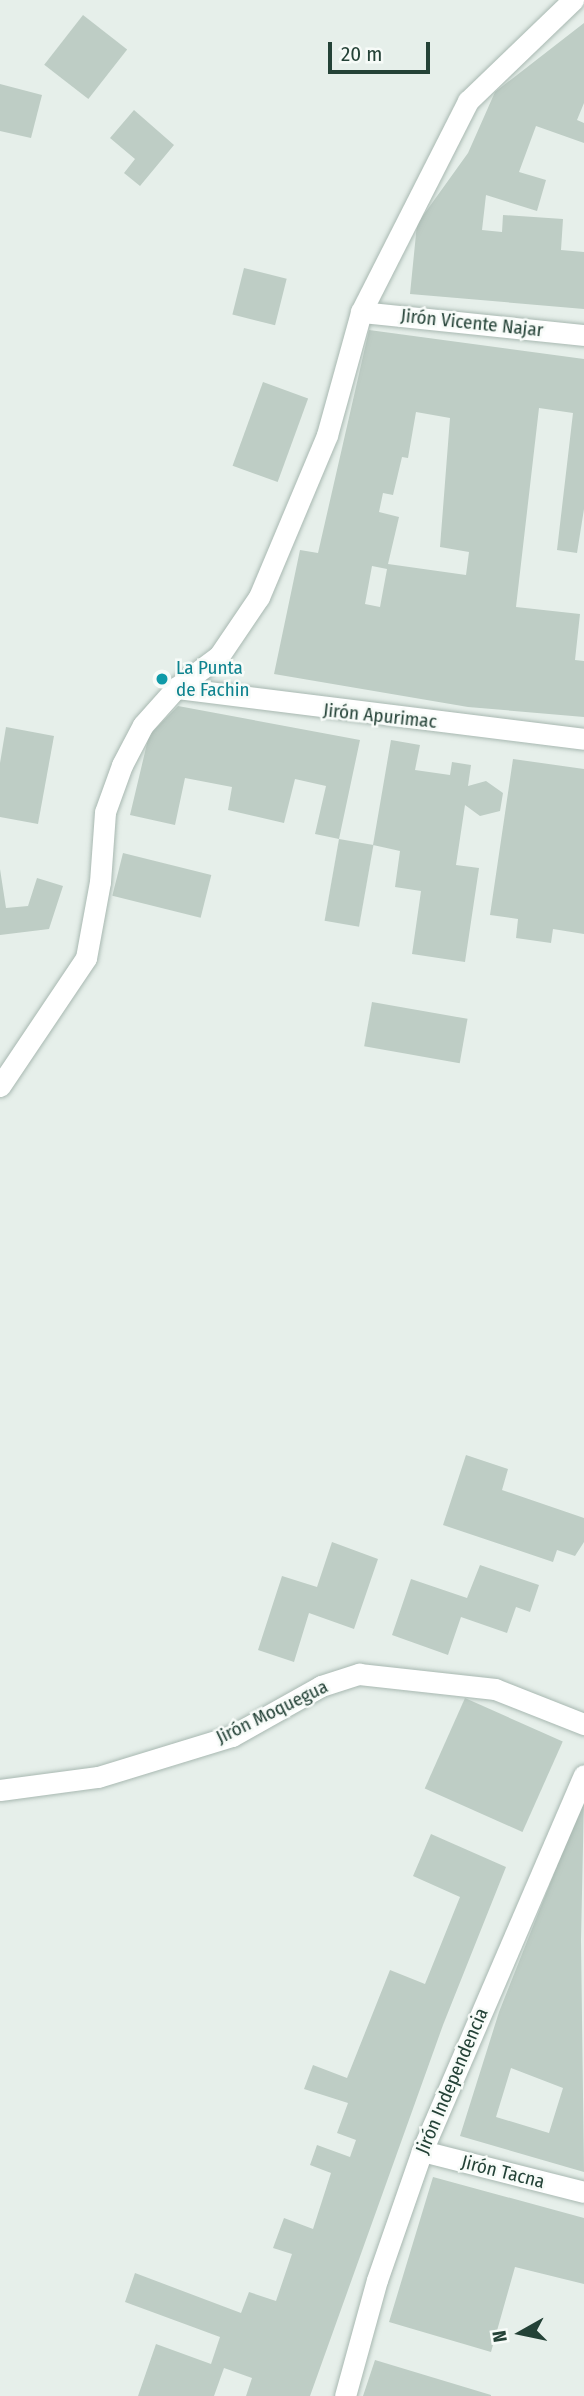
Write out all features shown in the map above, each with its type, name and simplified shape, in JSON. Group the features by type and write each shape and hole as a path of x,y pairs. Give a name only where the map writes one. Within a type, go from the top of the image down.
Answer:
{"street":[{"path":"0,1086 86,958 100,882 104,812 143,725 176,688 219,656 259,597 327,435 361,312 468,101 573,0"},
{"name":"Jirón Vicente Najar","path":"361,312 584,335"},
{"name":"Jirón Apurimac","path":"176,688 584,739"},
{"name":"Jirón Moquegua","path":"0,1790 99,1777 232,1736 321,1686 359,1674 495,1689 584,1724"},
{"name":"Jirón Independencia","path":"345,2396 377,2280 422,2151 584,1775"},
{"name":"Jirón Tacna","path":"422,2151 584,2192"}],"building":[{"path":"83,15 127,49 88,99 44,65"},
{"path":"584,23 584,103 577,120 584,123 584,143 536,126 519,172 546,180 537,211 486,195 482,230 502,232 503,215 563,219 561,250 584,252 584,309 410,294 417,224 468,153 495,92"},
{"path":"0,84 42,95 31,138 0,131"},
{"path":"134,110 174,145 140,186 124,173 135,159 110,138"},
{"path":"244,268 287,279 275,325 232,315"},
{"path":"369,330 584,359 584,509 577,553 557,550 573,413 539,408 516,607 580,614 575,660 584,661 584,717 468,707 274,674 300,550 318,553","holes":["416,412 450,418 440,547 469,552 466,575 388,564 399,517 379,512 383,493 393,495 402,457 408,458","372,566 387,569 380,607 365,604"]},
{"path":"263,382 308,398 278,482 233,466"},
{"path":"178,706 360,740 339,839 315,834 326,786 295,779 284,823 228,810 232,787 185,778 175,825 130,815 149,735"},
{"path":"6,727 54,736 38,824 0,817 0,763"},
{"path":"391,740 420,745 415,770 450,775 452,762 471,765 468,786 486,781 503,793 500,811 480,816 465,805 456,865 479,868 465,962 412,954 421,891 395,887 400,851 373,845"},
{"path":"513,759 584,769 584,934 553,929 551,943 516,938 518,919 490,915"},
{"path":"339,839 373,845 359,927 325,921"},
{"path":"123,853 211,875 201,918 112,896"},
{"path":"0,869 6,908 28,906 37,878 63,886 49,929 0,935"},
{"path":"372,1002 468,1019 460,1063 364,1046"},
{"path":"466,1455 508,1469 502,1490 584,1518 584,1542 575,1556 557,1550 553,1562 443,1525"},
{"path":"332,1542 378,1559 354,1629 309,1613 294,1662 258,1650 282,1576 317,1587"},
{"path":"480,1565 539,1585 530,1612 516,1607 507,1633 461,1617 448,1655 392,1635 411,1579 467,1598"},
{"path":"465,1698 563,1742 522,1832 425,1788"},
{"path":"584,1798 581,1940 584,2172 460,2136 499,2012","holes":["511,2068 563,2088 549,2133 496,2117"]},
{"path":"431,1834 506,1867 443,2025 310,2396 246,2396 252,2378 224,2368 214,2396 138,2396 156,2344 211,2364 220,2337 125,2302 135,2273 241,2313 249,2292 276,2301 292,2254 273,2248 284,2218 313,2229 331,2173 310,2165 317,2145 350,2157 356,2140 337,2133 348,2103 304,2089 313,2065 347,2078 390,1970 425,1984 460,1897 413,1876"},
{"path":"433,2177 584,2218 584,2284 515,2267 491,2352 389,2322"},
{"path":"375,2360 491,2395 491,2396 363,2396"}],"place":[{"name":"La Punta de Fachin","path":"162,679"}]}
